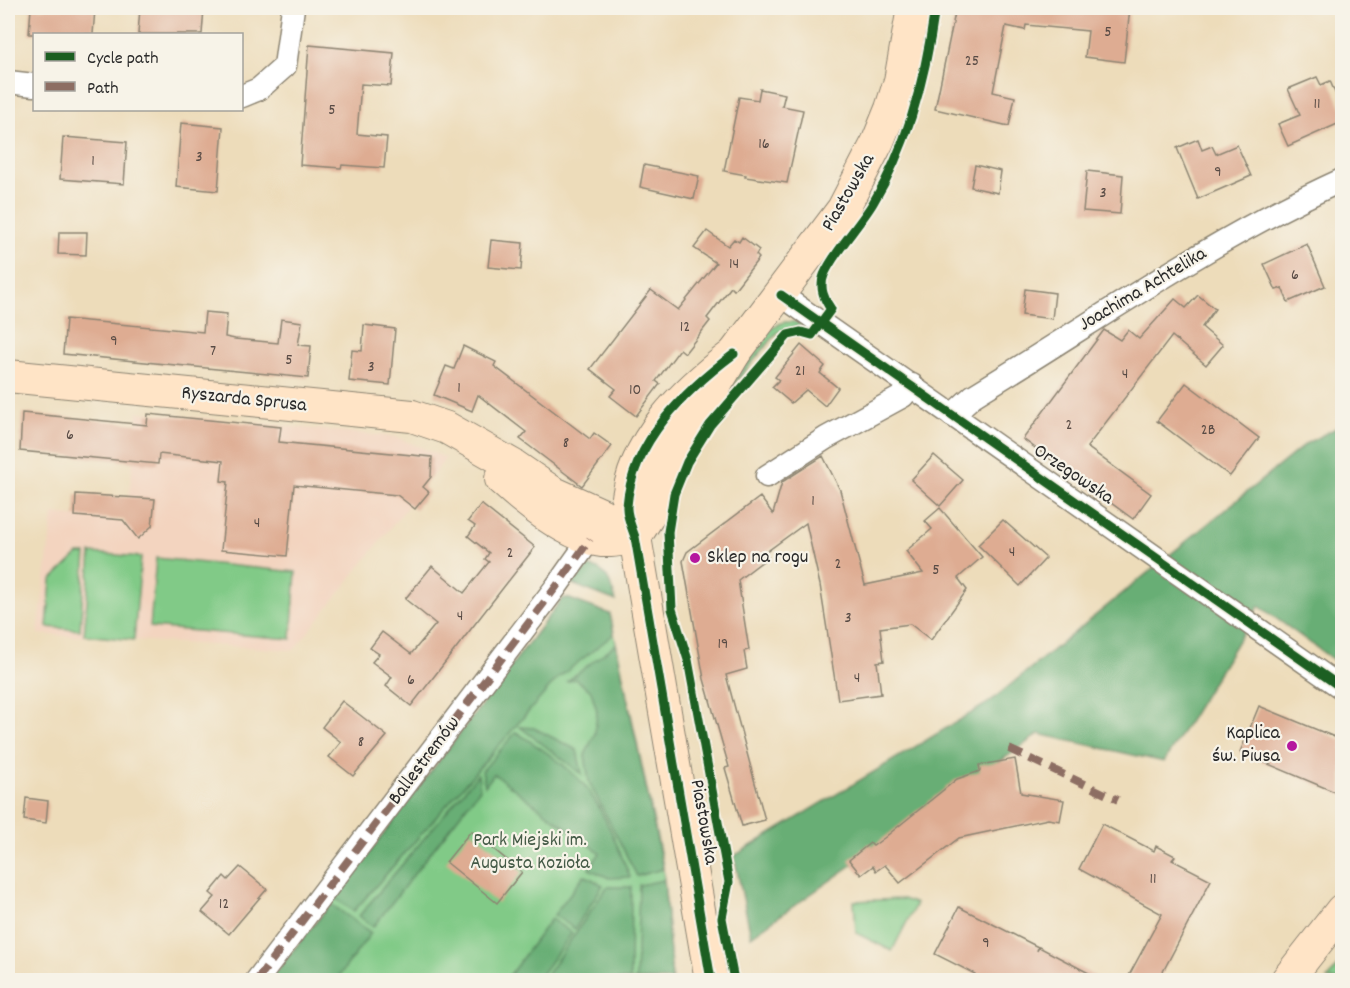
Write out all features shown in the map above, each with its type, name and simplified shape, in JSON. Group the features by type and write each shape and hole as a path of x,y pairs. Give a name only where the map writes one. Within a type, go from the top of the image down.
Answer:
{"street":[{"path":"243,96 259,89 285,66 293,8"},
{"name":"Piastowska","path":"711,981 635,537 651,512 676,451 734,354 781,295 843,209 878,141 900,81 913,8"},
{"path":"8,82 33,85"},
{"name":"Joachima Achtelika","path":"952,415 973,396 1138,291 1296,201 1342,180"},
{"name":"Orzegowska","path":"781,295 1342,688"},
{"name":"Ryszarda Sprusa","path":"8,376 412,417 447,428 474,446 514,466 552,492 601,514 635,537"},
{"path":"766,476 826,438 903,396 912,385"},
{"name":"Ryszarda Sprusa","path":"474,446 502,480 539,511 590,539 614,542 635,537"},
{"name":"Ballestremów","path":"257,981 590,539"},
{"path":"1287,981 1342,910"}],"shaded area":[{"path":"138,412 396,437 446,458 294,650 38,634 53,514 113,520 126,524"}],"green space":[{"path":"784,322 796,322 803,325 778,332 718,403 773,327"},
{"path":"1342,425 1342,666 1259,606 1164,762 1039,734 751,936 734,856 988,703 1307,443"},
{"path":"91,553 141,557 134,640 84,635"},
{"path":"78,554 86,554 80,630 47,627 51,580"},
{"path":"156,558 296,572 291,639 150,627"},
{"path":"588,567 600,570 604,574 610,583 616,601 572,584"},
{"name":"Park Miejski im. Augusta Kozioła","path":"567,598 610,614 663,866 672,980 269,980 335,898 562,599"},
{"path":"567,598 610,614 614,634 557,679 354,911 335,898 562,599"},
{"path":"616,644 663,869 637,876 589,782 585,755 595,733 597,711 591,691 575,679 566,682"},
{"path":"520,727 534,728 577,750 582,774"},
{"path":"516,732 561,764 585,786 604,817 630,877 609,878 589,869 600,853 494,774 485,786 482,771"},
{"path":"478,774 480,789 373,927 359,916"},
{"path":"584,875 603,885 575,929 554,915"},
{"path":"664,880 672,980 636,980 639,885"},
{"path":"607,887 631,887 630,980 543,980"},
{"path":"903,899 916,904 892,951 856,933 854,901"},
{"path":"331,904 371,933 336,980 269,980"},
{"path":"551,919 572,933 537,980 506,980"},
{"path":"1342,960 1342,980 1327,980"}],"building":[{"path":"31,8 95,9 93,33 29,34"},
{"path":"140,8 204,8 202,33 138,33"},
{"path":"956,8 1130,8 1124,62 1085,57 1088,31 1026,25 1025,30 1006,26 993,92 1015,97 1009,126 935,109"},
{"path":"309,45 394,53 391,86 361,84 357,134 387,137 384,168 300,165"},
{"path":"1317,77 1321,85 1330,81 1342,109 1342,122 1288,146 1278,124 1300,115 1288,89"},
{"path":"760,89 785,94 782,106 803,110 787,183 745,177 746,175 724,171 739,97 758,100"},
{"path":"181,123 223,127 218,191 176,187"},
{"path":"63,137 127,142 124,184 60,179"},
{"path":"1198,139 1202,150 1212,146 1216,154 1237,145 1251,176 1198,199 1177,148"},
{"path":"644,165 699,176 694,199 640,187"},
{"path":"975,165 1001,171 998,193 971,187"},
{"path":"1087,171 1123,175 1120,214 1083,211"},
{"path":"707,231 728,246 734,239 739,242 742,237 759,250 756,255 759,258 734,290 731,287 707,318 710,321 685,353 680,349 656,381 660,384 636,416 610,396 616,389 590,369 651,290 678,310 716,263 694,248"},
{"path":"59,232 87,232 86,255 58,254"},
{"path":"491,240 523,243 521,270 488,267"},
{"path":"1307,244 1325,286 1288,302 1282,288 1276,290 1264,264"},
{"path":"1025,289 1055,293 1052,319 1022,315"},
{"path":"1198,295 1215,309 1202,327 1223,345 1206,365 1172,336 1087,447 1151,494 1133,519 1023,439 1104,330 1120,340 1128,330 1139,339 1175,299 1186,308"},
{"path":"205,312 227,314 225,337 235,339 278,343 281,319 302,322 298,345 311,346 308,378 63,354 66,319 203,332"},
{"path":"364,325 395,329 390,385 349,381 352,350 362,351"},
{"path":"801,345 825,366 820,373 838,388 825,406 806,390 791,403 772,387 779,380 775,377"},
{"path":"463,346 496,362 494,366 590,439 594,433 612,446 582,486 520,439 526,432 478,395 472,411 434,395 446,366 454,369"},
{"path":"1186,383 1259,438 1230,476 1157,421"},
{"path":"22,413 147,425 148,414 281,427 279,442 432,457 431,477 423,487 429,492 415,509 397,495 294,485 287,556 221,550 228,482 221,481 223,461 159,454 158,464 20,451"},
{"path":"934,455 963,480 940,506 911,480"},
{"path":"823,456 840,490 865,585 923,573 906,551 932,529 925,521 940,508 982,557 958,578 967,590 931,640 910,624 880,628 884,661 877,662 881,694 838,700 820,585 806,523 765,553 768,557 738,580 749,650 744,651 747,669 726,675 765,820 742,826 725,768 729,767 704,679 683,561 687,552 760,497 773,514 782,482"},
{"path":"76,494 155,499 152,526 138,539 123,520 75,516"},
{"path":"481,504 535,547 411,706 386,686 392,677 372,662 379,654 370,648 382,632 411,654 436,624 405,599 432,566 464,593 489,562 485,559 489,553 468,536 475,526 468,521"},
{"path":"1003,520 1046,558 1020,586 978,545"},
{"path":"342,701 387,736 353,776 329,757 341,742 322,727"},
{"name":"Kaplica św. Piusa","path":"1259,706 1342,740 1342,795 1240,752"},
{"path":"1015,759 1021,793 1064,800 1060,821 1048,819 959,838 900,883 885,865 876,871 873,866 861,875 849,860 870,843 873,846 884,838 957,779 980,771 979,765"},
{"path":"26,798 48,801 46,823 24,820"},
{"path":"1102,824 1154,851 1156,846 1175,856 1172,860 1211,880 1158,981 1126,981 1162,914 1079,869"},
{"path":"471,831 522,872 497,903 446,862"},
{"path":"240,867 267,889 229,934 202,912 215,897 210,893 224,876 228,880"},
{"path":"959,907 1038,947 1037,951 1039,947 1104,981 971,981 975,974 935,954"}],"marked path":[{"path":"257,980 590,539"},
{"path":"1009,749 1118,800"}],"cycle path":[{"path":"734,980 722,918 729,882 688,660 672,609 668,532 674,494 687,462 710,425 788,335 801,332 812,335 831,309 823,293 824,275 873,203 897,157 921,84 935,8"},
{"path":"781,295 1342,688"},
{"path":"711,980 635,537 627,506 631,482 639,460 664,419 698,384 734,354"}],"place":[{"name":"Sklep na rogu","path":"695,558"},
{"name":"Kaplica św. Piusa","path":"1292,746"}]}
